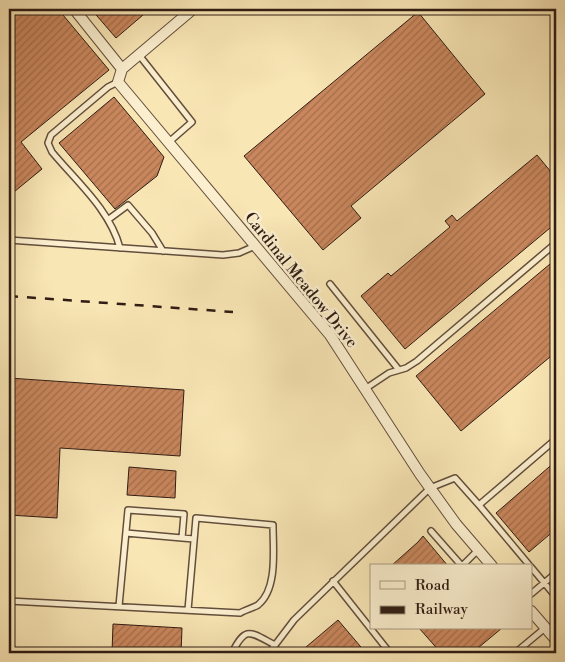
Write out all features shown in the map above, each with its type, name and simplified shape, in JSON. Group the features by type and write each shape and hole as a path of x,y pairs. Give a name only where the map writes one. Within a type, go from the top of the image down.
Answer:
{"street":[{"path":"74,9 122,69"},
{"path":"118,82 122,69 193,9"},
{"name":"Cardinal Meadow Drive","path":"118,82 330,335 430,488 456,524 490,564"},
{"path":"532,612 556,640"}],"lane":[{"path":"138,55 192,122 169,142"},
{"path":"118,82 108,87 51,135 48,143 52,152 109,219 117,235 120,248"},
{"path":"109,219 128,205 152,233 163,251"},
{"path":"9,240 222,255 239,253 255,245"},
{"path":"365,389 389,373 406,368 417,361 556,243"},
{"path":"330,284 399,370"},
{"path":"479,505 556,439"},
{"path":"269,653 294,620 430,488 456,478 529,564"},
{"path":"120,606 128,510 184,514 182,538"},
{"path":"9,601 240,613 257,606 268,595 272,578 273,525 196,518 188,610"},
{"path":"431,531 460,564"},
{"path":"126,534 194,539"},
{"path":"464,564 478,550"},
{"path":"532,567 556,597"},
{"path":"532,593 556,573"},
{"path":"333,581 370,628"},
{"path":"515,653 546,628"},
{"path":"372,630 390,653"},
{"path":"232,653 240,638 249,633 275,645"},
{"path":"522,647 527,653"}],"building":[{"path":"9,9 58,9 109,70 21,142 42,169 9,196"},
{"path":"91,9 150,9 116,38"},
{"path":"418,12 485,94 351,206 361,218 323,250 244,156"},
{"path":"114,97 164,157 157,176 115,209 59,143"},
{"path":"537,155 556,178 556,223 405,349 361,296 388,273 391,276 450,227 445,221 452,215 457,221"},
{"path":"556,259 556,352 461,431 416,376"},
{"path":"9,378 184,390 180,456 60,448 57,518 9,515"},
{"path":"556,461 556,529 529,552 496,513"},
{"path":"129,467 176,471 175,498 127,495"},
{"path":"423,536 446,564 393,564"},
{"path":"338,620 366,653 299,653"},
{"path":"113,624 182,628 181,653 112,653"},
{"path":"421,630 500,630 472,653 441,653"}],"railway":[{"path":"9,296 233,312"}]}
